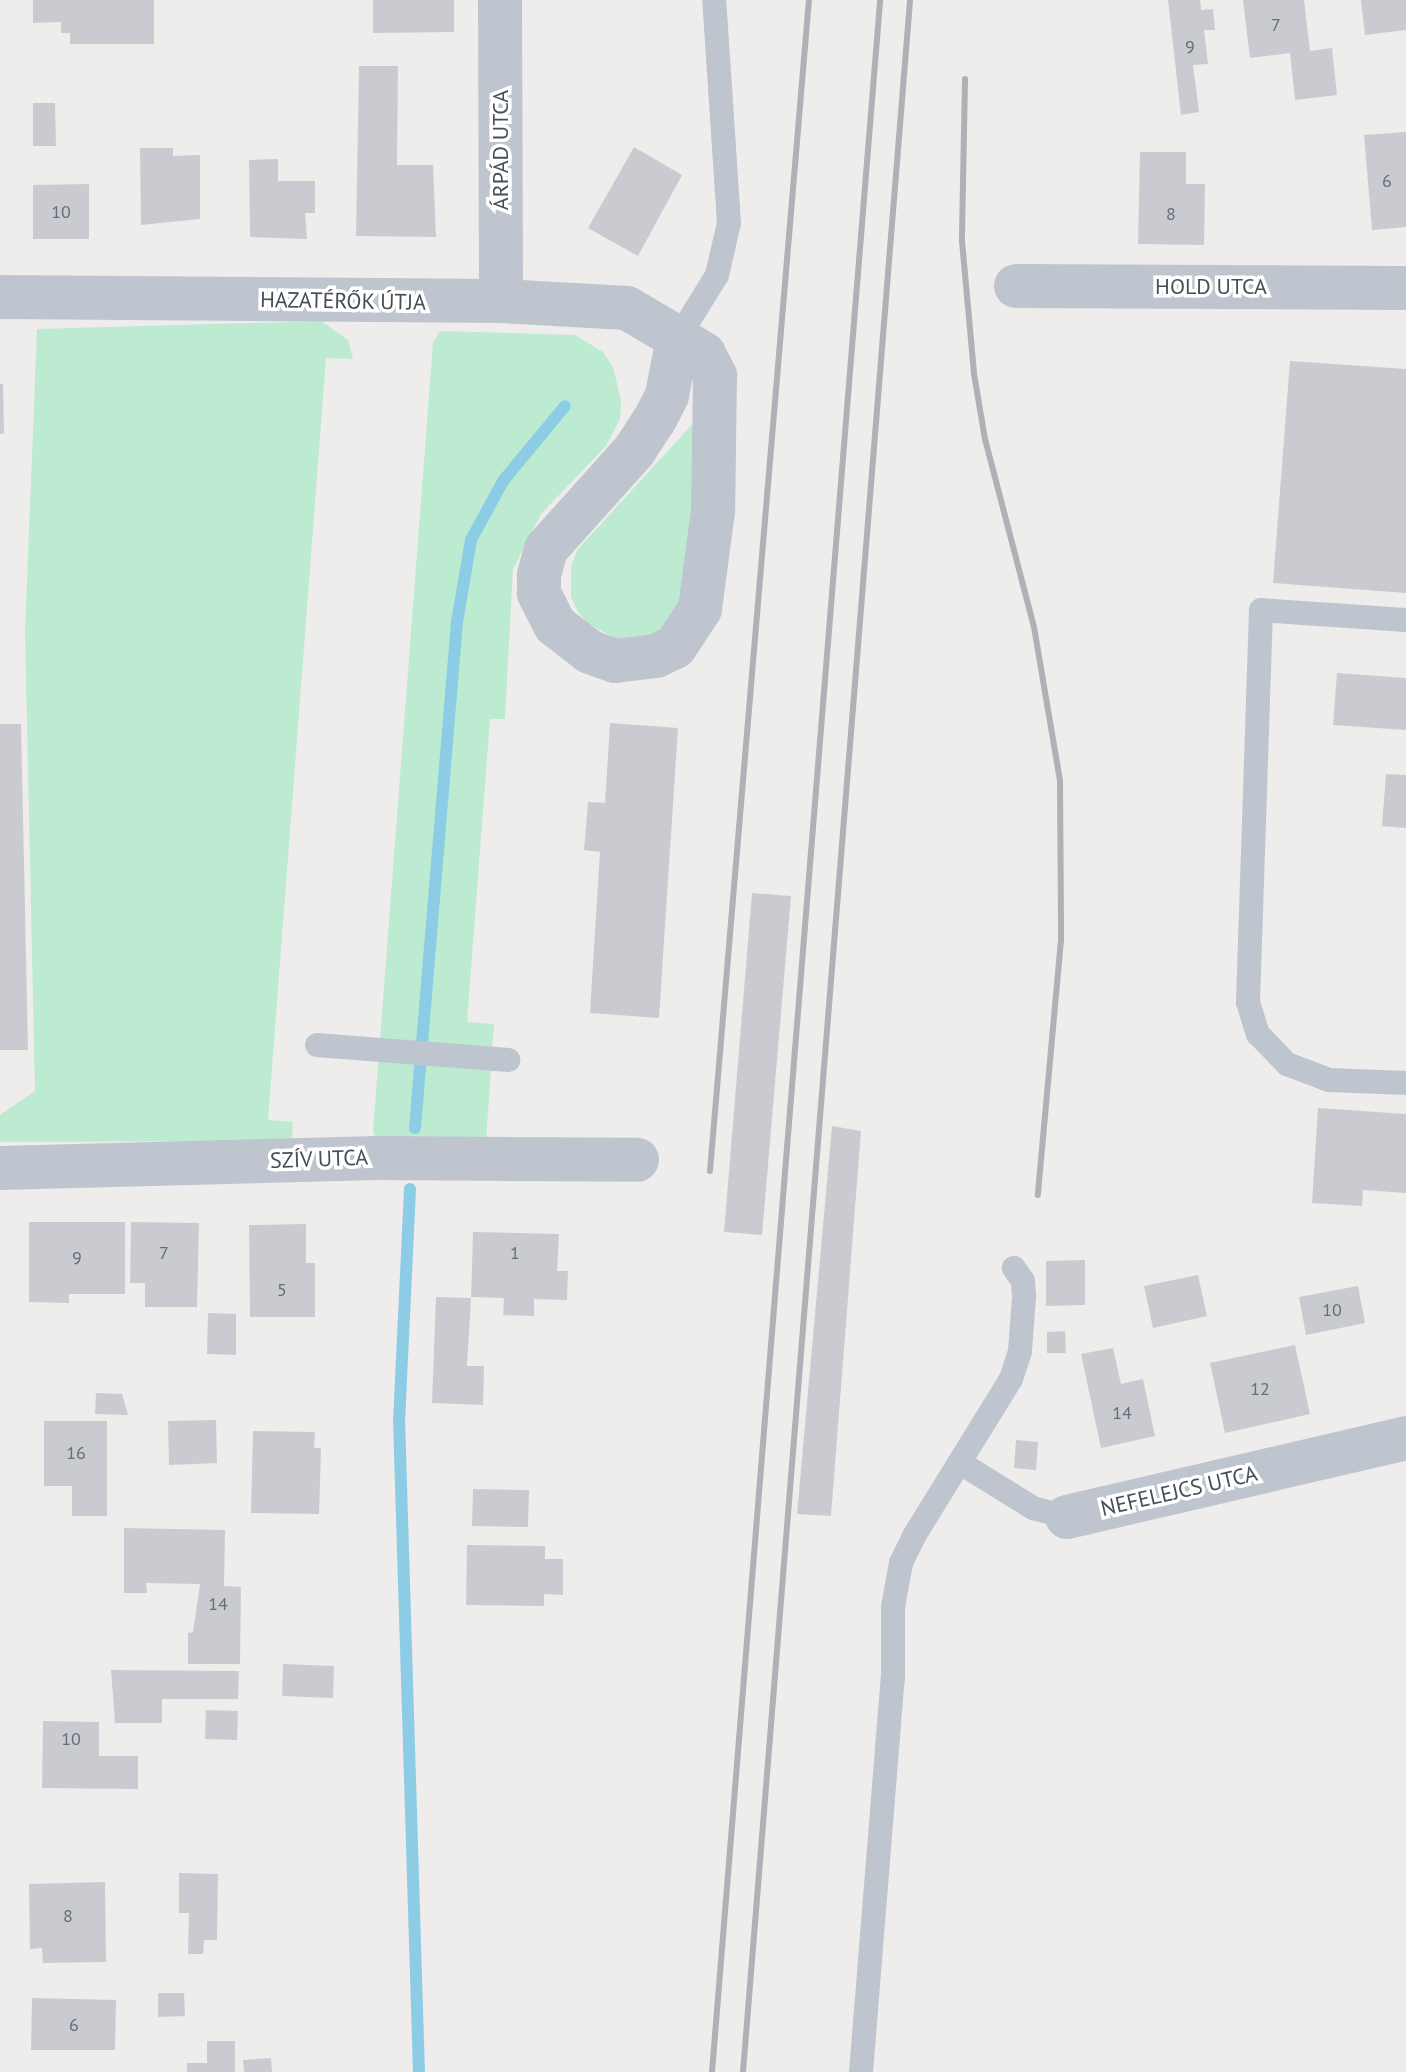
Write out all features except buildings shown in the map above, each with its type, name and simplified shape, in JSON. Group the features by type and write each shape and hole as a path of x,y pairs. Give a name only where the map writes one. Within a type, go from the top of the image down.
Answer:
{"street":[{"name":"ÁRPÁD UTCA","path":"500,0 501,301"},
{"name":"HOLD UTCA","path":"1016,286 1406,288"},
{"name":"HAZATÉRŐK ÚTJA","path":"0,297 501,301 627,308 678,338 704,354 715,376 713,511 700,609 675,647 656,656 615,661 590,652 555,625 539,593 539,575 546,549 634,451 655,419 667,395 678,338"},
{"name":"SZÍV UTCA","path":"0,1168 378,1158 637,1160"},
{"name":"NEFELEJCS UTCA","path":"1067,1517 1406,1438"}],"lane":[{"path":"678,338 717,275 729,223 714,0"},
{"path":"1406,620 1261,610 1248,1002 1258,1034 1287,1064 1329,1080 1406,1083"},
{"path":"317,1045 508,1060"},
{"path":"861,2072 893,1678 893,1607 901,1563 914,1536 994,1415 1020,1351 1023,1281 1014,1268"},
{"name":"NEFELEJCS UTCA","path":"962,1464 1033,1508 1067,1517"}],"green space":[{"path":"321,321 348,340 353,359 326,358 268,1120 293,1122 292,1141 0,1142 0,1115 35,1091 25,632 37,329"},
{"path":"440,331 575,335 603,352 613,367 621,401 620,419 606,446 541,514 513,569 505,719 490,719 467,1022 494,1024 486,1142 376,1138 373,1132 433,343"},
{"path":"698,418 687,591 659,633 633,640 614,638 586,622 577,610 571,597 571,566 578,549"}],"waterway":[{"path":"415,1128 457,622 471,540 503,481 565,406"},
{"path":"410,1189 399,1419 419,2072"}],"railway":[{"path":"710,1171 809,0"},
{"path":"712,2072 880,0"},
{"path":"743,2072 910,0"},
{"path":"965,79 962,241 974,374 985,439 1034,627 1060,781 1061,940 1038,1195"}]}
